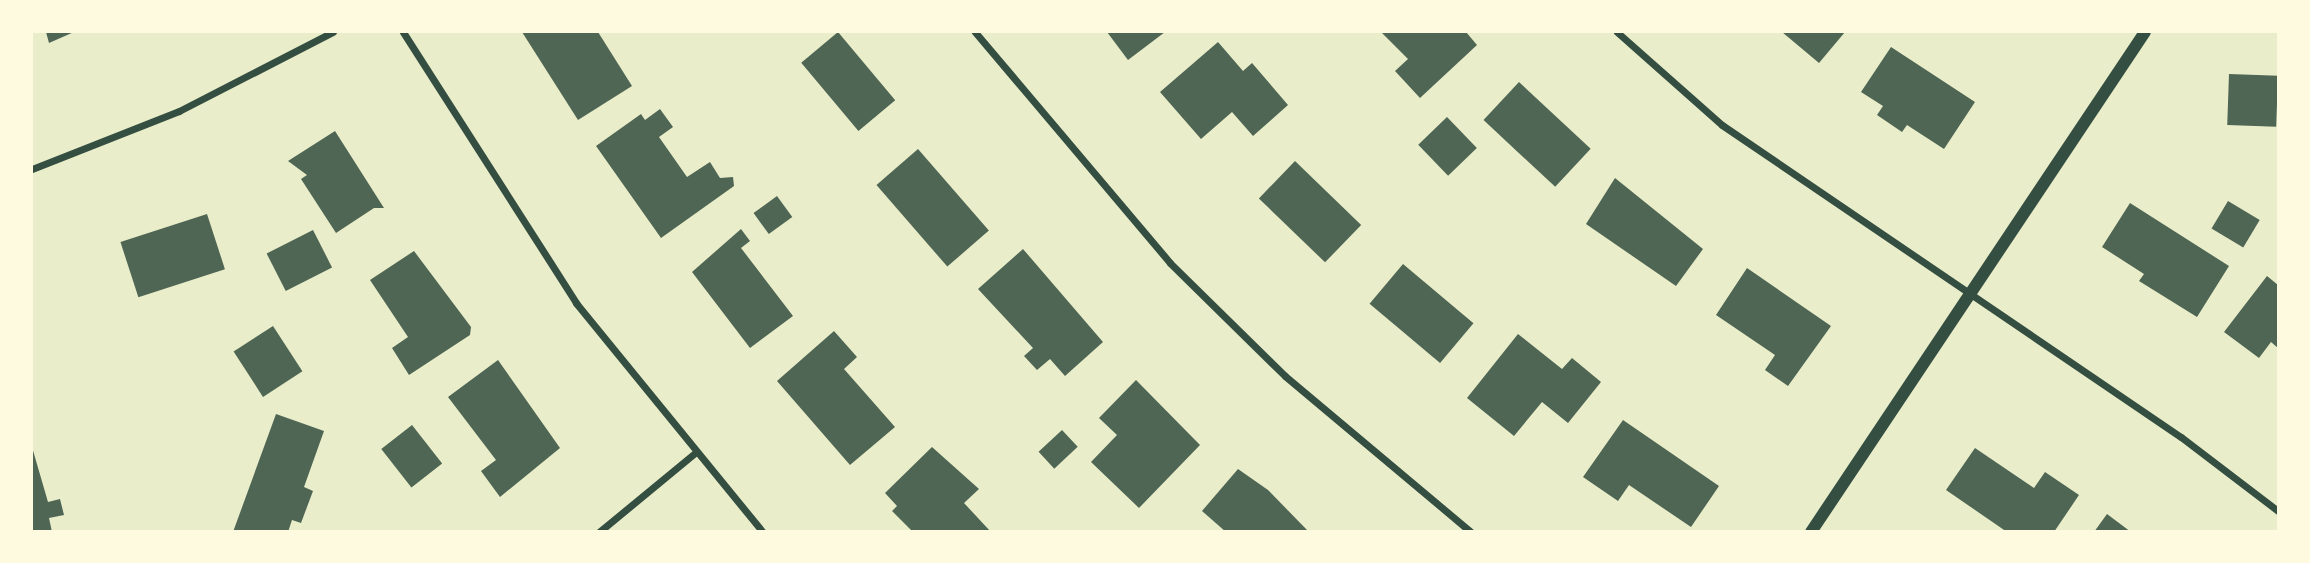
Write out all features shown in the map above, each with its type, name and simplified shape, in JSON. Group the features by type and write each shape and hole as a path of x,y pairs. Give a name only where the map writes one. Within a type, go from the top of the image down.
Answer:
{"street":[{"path":"32,169 178,111 333,32"},
{"path":"403,32 576,303 695,453 763,531"},
{"path":"975,32 1170,263 1285,376 1471,531"},
{"path":"1617,32 1722,125 2181,437 2278,511"},
{"path":"1811,531 2145,32"},
{"path":"599,531 695,453"}],"building":[{"path":"46,32 74,32 49,43"},
{"path":"522,32 598,32 632,86 578,120"},
{"path":"838,32 895,100 858,131 801,63"},
{"path":"1107,32 1165,32 1128,60"},
{"path":"1381,32 1466,32 1477,45 1420,98 1395,71 1408,59"},
{"path":"1782,32 1845,32 1819,63"},
{"path":"1218,42 1243,71 1252,63 1288,105 1253,136 1232,112 1201,139 1160,92"},
{"path":"1891,47 1975,102 1944,149 1907,125 1902,132 1877,115 1883,106 1861,92"},
{"path":"2229,74 2278,76 2276,127 2227,125"},
{"path":"1519,82 1591,149 1555,187 1484,120"},
{"path":"660,109 673,127 659,137 687,177 710,162 720,178 733,177 734,186 661,238 596,146 641,114 645,120"},
{"path":"1447,117 1477,148 1448,176 1418,145"},
{"path":"335,131 384,208 374,208 336,233 301,179 307,175 288,161"},
{"path":"918,149 989,231 947,267 876,185"},
{"path":"1295,161 1361,225 1325,262 1259,198"},
{"path":"1615,178 1703,249 1676,286 1586,224"},
{"path":"777,196 792,217 769,234 754,213"},
{"path":"2228,201 2260,220 2243,247 2212,228"},
{"path":"2130,203 2229,266 2197,317 2139,281 2144,274 2102,247"},
{"path":"207,214 225,269 138,297 120,242"},
{"path":"741,229 750,241 741,248 793,316 750,348 692,272"},
{"path":"313,230 332,267 286,291 267,254"},
{"path":"1023,249 1103,342 1065,376 1050,359 1037,370 1024,356 1033,348 978,289"},
{"path":"414,251 471,327 470,335 409,375 392,348 408,337 370,280"},
{"path":"1403,264 1473,323 1440,363 1370,304"},
{"path":"1747,268 1831,326 1788,386 1765,370 1775,355 1716,315"},
{"path":"2267,276 2278,285 2278,348 2271,342 2259,358 2224,332"},
{"path":"273,326 302,371 263,397 234,352"},
{"path":"834,331 857,357 844,369 895,427 850,465 777,381"},
{"path":"1518,334 1562,369 1572,358 1601,382 1568,423 1542,402 1514,436 1467,398"},
{"path":"498,360 560,448 500,497 481,471 496,460 448,397"},
{"path":"1136,380 1200,445 1139,508 1091,462 1117,435 1099,418"},
{"path":"276,414 324,431 304,487 313,491 301,523 292,520 288,532 233,532"},
{"path":"1623,420 1719,486 1691,527 1629,485 1618,501 1583,477"},
{"path":"412,425 442,464 411,488 381,449"},
{"path":"1062,430 1078,447 1054,469 1039,452"},
{"path":"32,447 48,502 60,499 64,515 49,518 52,532 32,532"},
{"path":"932,447 979,489 964,503 991,532 913,532 892,511 897,506 885,493"},
{"path":"1975,448 2034,488 2045,472 2079,495 2054,532 2007,532 1946,490"},
{"path":"1238,469 1268,490 1309,532 1226,532 1202,511"},
{"path":"2107,514 2131,532 2094,532"}]}
